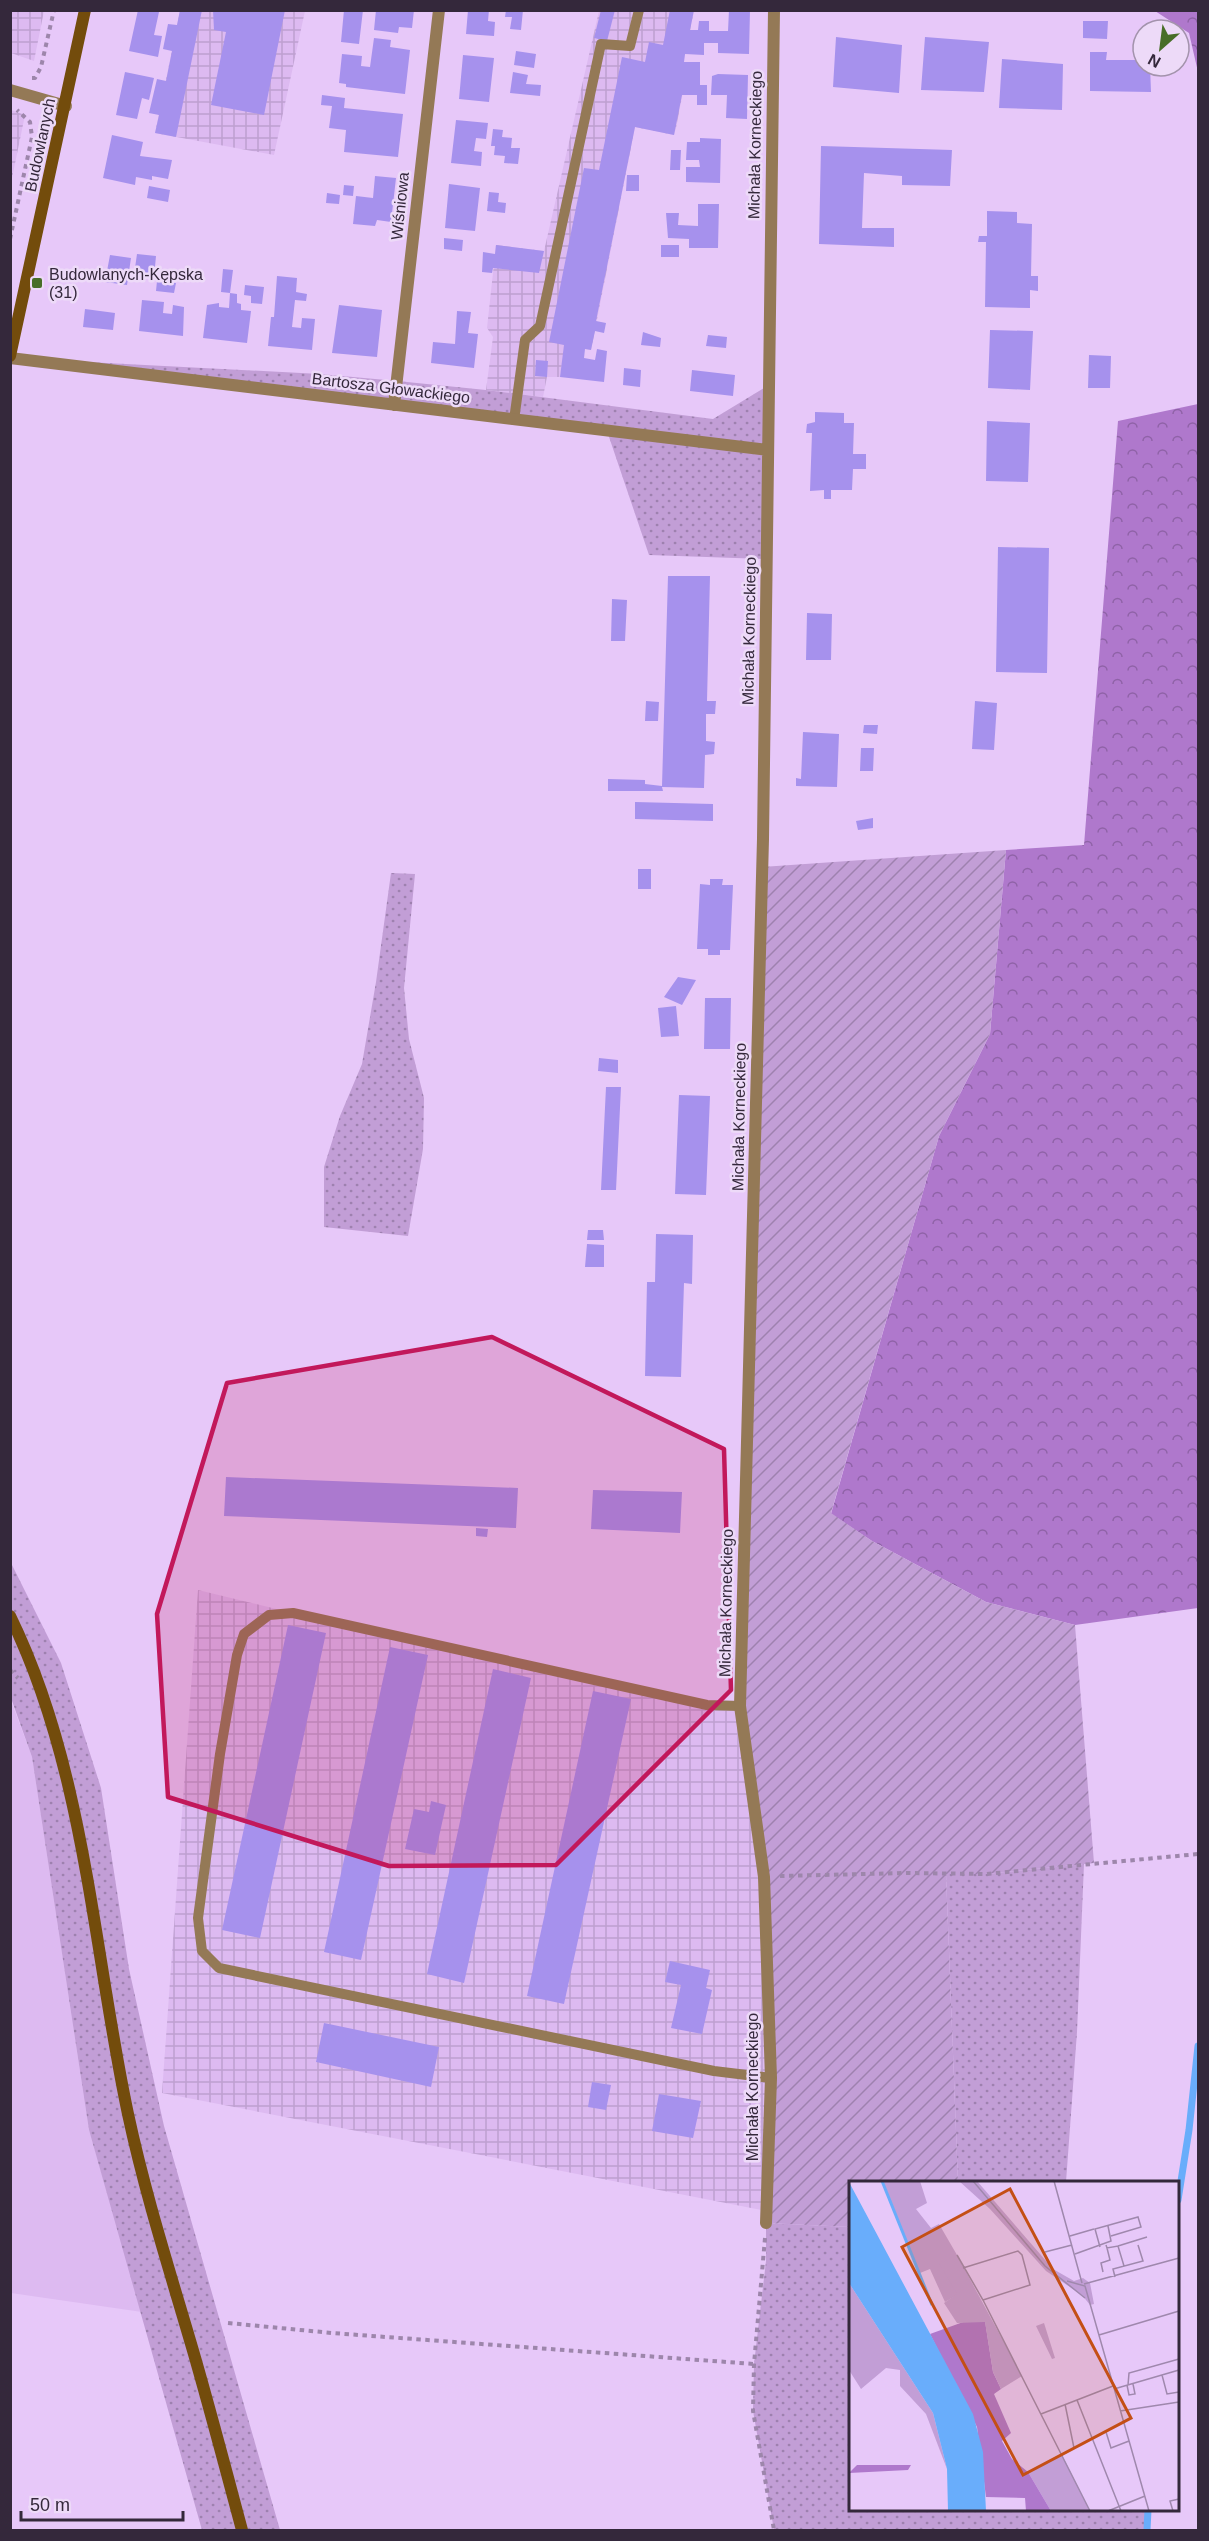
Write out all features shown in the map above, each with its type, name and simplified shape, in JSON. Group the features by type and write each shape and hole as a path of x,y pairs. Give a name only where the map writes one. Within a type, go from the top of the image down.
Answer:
{"main road":[{"name":"Budowlanych","path":"10,357 14,326 66,106 85,10"},
{"path":"10,1616 51,1718 82,1850 109,2020 151,2216 196,2361 242,2530"}],"street":[{"name":"Wiśniowa","path":"394,405 439,10"},
{"name":"Michała Korneckiego","path":"766,2223 771,2078 764,1877 740,1706 762,848 774,10"},
{"path":"10,90 66,106"},
{"name":"Bartosza Głowackiego","path":"10,357 768,450"}],"lane":[{"path":"514,420 525,340 540,326 601,44 630,46 639,10"},
{"path":"740,1706 706,1705 292,1613 269,1615 244,1634 237,1655 220,1754 198,1918 202,1951 219,1968 714,2071 771,2078"}],"path":[{"path":"26,76 35,78 41,67 54,10"},
{"path":"10,239 32,137 30,122 12,105"},
{"path":"764,1877 906,1873 986,1874 1198,1854"},
{"path":"766,2223 754,2364 753,2411 774,2530"},
{"path":"228,2323 332,2333 754,2364"}],"highlighted area":[{"path":"492,1337 724,1449 731,1690 556,1865 389,1866 168,1797 157,1614 227,1383"}],"shaded area":[{"path":"11,10 44,11 34,61 11,53"},
{"path":"180,11 305,11 274,155 155,133"},
{"path":"599,11 694,11 682,69 687,71 674,135 635,127 591,350 565,345 560,377 547,377 543,397 486,390 493,337 487,328 496,245 544,251"},
{"path":"10,110 25,115 11,183"},
{"path":"10,358 320,374 486,390 713,419 769,385 766,559 649,555 607,431"},
{"path":"1006,850 990,1034 939,1136 831,1513 872,1541 986,1602 1075,1625 1094,1863 986,1874 946,1874 958,2181 849,2181 849,2227 766,2223 764,1877 740,1706 762,867"},
{"path":"391,873 415,874 404,988 409,1039 424,1098 423,1149 408,1236 324,1227 324,1167 340,1116 362,1064"},
{"path":"11,1563 61,1663 101,1788 129,1969 164,2126 280,2530 202,2530 89,2130 32,1757 11,1698"},
{"path":"198,1590 707,1705 740,1706 764,1877 767,2211 162,2093"},
{"path":"10,1698 32,1757 89,2130 142,2312 11,2293"},
{"path":"1084,1864 1077,2032 1066,2181 958,2181 946,1874 986,1874"},
{"path":"766,2223 849,2227 849,2511 1148,2511 1147,2530 774,2530 753,2411 754,2364 766,2261"}],"green space":[{"path":"1155,11 1198,11 1198,72 1191,42 1191,18 1166,18"},
{"path":"1198,404 1198,1608 1075,1625 986,1602 872,1541 831,1514 939,1136 990,1034 1006,850 1084,845 1118,421"}],"building":[{"path":"138,10 159,12 154,35 162,36 158,57 129,51"},
{"path":"180,10 202,10 176,137 155,133 159,115 149,113 157,79 166,81 172,51 163,49 168,24 177,25"},
{"path":"213,10 285,10 264,115 211,105 226,32 214,30"},
{"path":"344,10 363,10 359,44 341,42"},
{"path":"376,10 414,10 412,28 399,27 398,33 374,30"},
{"path":"468,10 489,10 488,21 495,22 494,36 466,34"},
{"path":"506,10 523,10 521,30 510,29 512,17 505,17"},
{"path":"601,10 615,10 607,41 594,38"},
{"path":"670,10 694,10 690,30 698,30 699,21 709,21 709,31 728,31 729,10 750,10 749,54 718,53 718,43 704,43 704,55 685,54 684,62 700,62 700,85 707,85 707,105 697,105 697,95 682,95 674,135 635,127 596,321 606,323 604,333 595,331 591,350 585,349 584,358 595,360 597,349 607,351 604,382 560,377 564,345 549,342 584,168 599,170 622,57 645,62 649,42 663,45"},
{"path":"1083,21 1108,21 1107,39 1083,38"},
{"path":"836,37 902,45 899,93 833,87"},
{"path":"925,37 989,42 984,92 921,90"},
{"path":"374,38 391,40 390,47 410,50 405,94 346,87 346,84 339,83 342,54 362,56 361,66 370,67"},
{"path":"516,51 536,54 534,68 514,65"},
{"path":"1090,52 1107,52 1106,60 1131,60 1131,78 1150,78 1151,92 1090,91"},
{"path":"463,55 494,58 489,102 459,99"},
{"path":"1002,59 1063,64 1062,110 999,108"},
{"path":"125,72 154,78 149,100 142,98 137,119 116,115"},
{"path":"513,72 528,75 526,84 541,85 540,96 510,93"},
{"path":"718,74 748,75 747,119 726,118 727,95 711,95 712,76"},
{"path":"322,95 345,98 344,108 403,114 398,157 344,152 346,130 329,128 332,106 321,105"},
{"path":"456,120 488,123 486,139 476,138 474,151 482,152 481,166 451,163"},
{"path":"493,129 503,130 502,137 512,138 511,148 520,148 518,164 504,163 505,156 494,155 495,146 491,146"},
{"path":"112,135 143,142 140,156 172,160 168,179 152,176 152,180 136,177 135,185 103,178"},
{"path":"700,138 721,139 720,183 686,182 686,167 700,167 699,160 686,160 687,142 700,142"},
{"path":"821,146 952,150 950,186 902,185 902,176 864,173 862,228 894,228 894,247 819,244"},
{"path":"671,150 681,150 680,170 670,170"},
{"path":"627,175 639,175 639,191 626,191"},
{"path":"375,176 396,178 391,222 377,220 375,226 353,224 356,196 373,198"},
{"path":"449,184 480,188 475,231 445,228"},
{"path":"344,185 354,186 353,196 343,195"},
{"path":"149,186 170,190 168,202 147,198"},
{"path":"489,192 499,193 498,202 506,203 505,213 487,211"},
{"path":"327,193 340,195 339,204 326,203"},
{"path":"698,204 719,204 718,248 689,248 689,239 668,238 666,213 679,213 678,225 698,226"},
{"path":"987,211 1017,212 1017,223 1032,224 1031,276 1038,276 1038,291 1030,290 1030,308 985,307 986,242 978,242 979,236 987,236"},
{"path":"444,238 463,240 462,251 444,249"},
{"path":"496,245 544,251 539,273 493,268 492,273 482,272 483,252 495,254"},
{"path":"661,245 679,245 679,257 661,257"},
{"path":"137,254 156,256 154,277 134,275"},
{"path":"110,255 131,258 127,285 105,282"},
{"path":"223,269 233,270 230,293 221,292"},
{"path":"277,276 297,278 296,292 307,294 306,301 295,300 292,327 301,328 302,318 315,319 312,350 268,346 271,317 274,317"},
{"path":"157,281 176,283 174,293 156,291"},
{"path":"245,285 264,287 262,304 251,303 251,296 244,295"},
{"path":"230,293 237,294 237,303 241,304 241,310 251,311 247,343 203,338 207,305 219,303 219,307 229,308"},
{"path":"142,300 164,302 163,313 172,314 173,305 184,307 183,336 139,331"},
{"path":"339,305 382,310 377,357 332,353"},
{"path":"85,309 115,313 113,330 83,327"},
{"path":"457,311 471,312 468,333 478,334 474,368 431,363 433,342 455,344"},
{"path":"990,330 1033,331 1030,390 988,388"},
{"path":"643,332 661,338 660,347 641,345"},
{"path":"708,335 727,337 726,348 706,346"},
{"path":"1089,355 1111,356 1110,388 1088,388"},
{"path":"536,360 548,361 547,377 535,376"},
{"path":"624,368 641,370 640,387 623,385"},
{"path":"692,370 735,375 733,396 690,391"},
{"path":"815,412 844,413 844,423 854,423 853,454 866,454 866,469 853,469 852,490 831,490 831,499 824,499 824,490 810,491 812,433 806,433 807,424 815,422"},
{"path":"987,421 1030,423 1028,482 986,481"},
{"path":"998,547 1049,548 1047,673 996,672"},
{"path":"668,576 710,576 707,701 716,701 715,714 706,714 706,741 715,742 714,754 705,755 704,788 662,787 663,791 608,791 608,779 645,780 645,784 662,786"},
{"path":"612,599 627,600 625,641 611,641"},
{"path":"807,613 832,614 831,660 806,660"},
{"path":"646,701 659,702 658,721 645,721"},
{"path":"975,701 997,703 994,750 972,749"},
{"path":"864,725 878,725 877,734 863,733"},
{"path":"803,732 839,734 837,787 796,786 796,778 801,779"},
{"path":"861,748 874,748 873,771 860,771"},
{"path":"635,802 713,804 713,821 635,819"},
{"path":"873,818 873,828 858,830 856,821"},
{"path":"638,869 651,869 651,889 638,889"},
{"path":"710,879 723,879 722,885 733,885 730,950 720,950 720,955 708,955 708,949 697,949 700,884 710,885"},
{"path":"678,977 696,980 682,1005 664,997"},
{"path":"705,998 731,998 730,1049 704,1049"},
{"path":"676,1006 679,1036 661,1037 658,1008"},
{"path":"599,1058 618,1060 618,1073 598,1071"},
{"path":"606,1087 621,1087 616,1190 601,1190"},
{"path":"679,1095 710,1096 706,1195 675,1194"},
{"path":"588,1230 603,1230 604,1240 587,1240"},
{"path":"656,1234 693,1235 692,1284 684,1283 681,1377 645,1376 647,1282 655,1282"},
{"path":"587,1244 604,1245 604,1267 585,1267"},
{"path":"226,1477 518,1488 516,1528 224,1516"},
{"path":"593,1490 682,1492 680,1533 591,1529"},
{"path":"476,1528 488,1529 487,1537 476,1536"},
{"path":"288,1625 326,1633 260,1938 222,1930"},
{"path":"390,1647 428,1655 361,1960 324,1952"},
{"path":"493,1669 531,1678 464,1983 427,1974"},
{"path":"593,1691 631,1699 564,2004 527,1996"},
{"path":"431,1801 446,1805 435,1855 405,1849 414,1809 429,1812"},
{"path":"670,1961 710,1970 706,1988 712,1990 702,2034 671,2028 681,1985 665,1982"},
{"path":"324,2023 439,2047 431,2087 316,2062"},
{"path":"592,2082 611,2085 606,2110 588,2107"},
{"path":"659,2094 701,2101 693,2138 652,2131"}],"waterway":[{"path":"1179,2194 1198,2046"},
{"path":"1147,2530 1148,2511"}],"place":[{"name":"Budowlanych-Kępska (31)","path":"37,283"}]}
